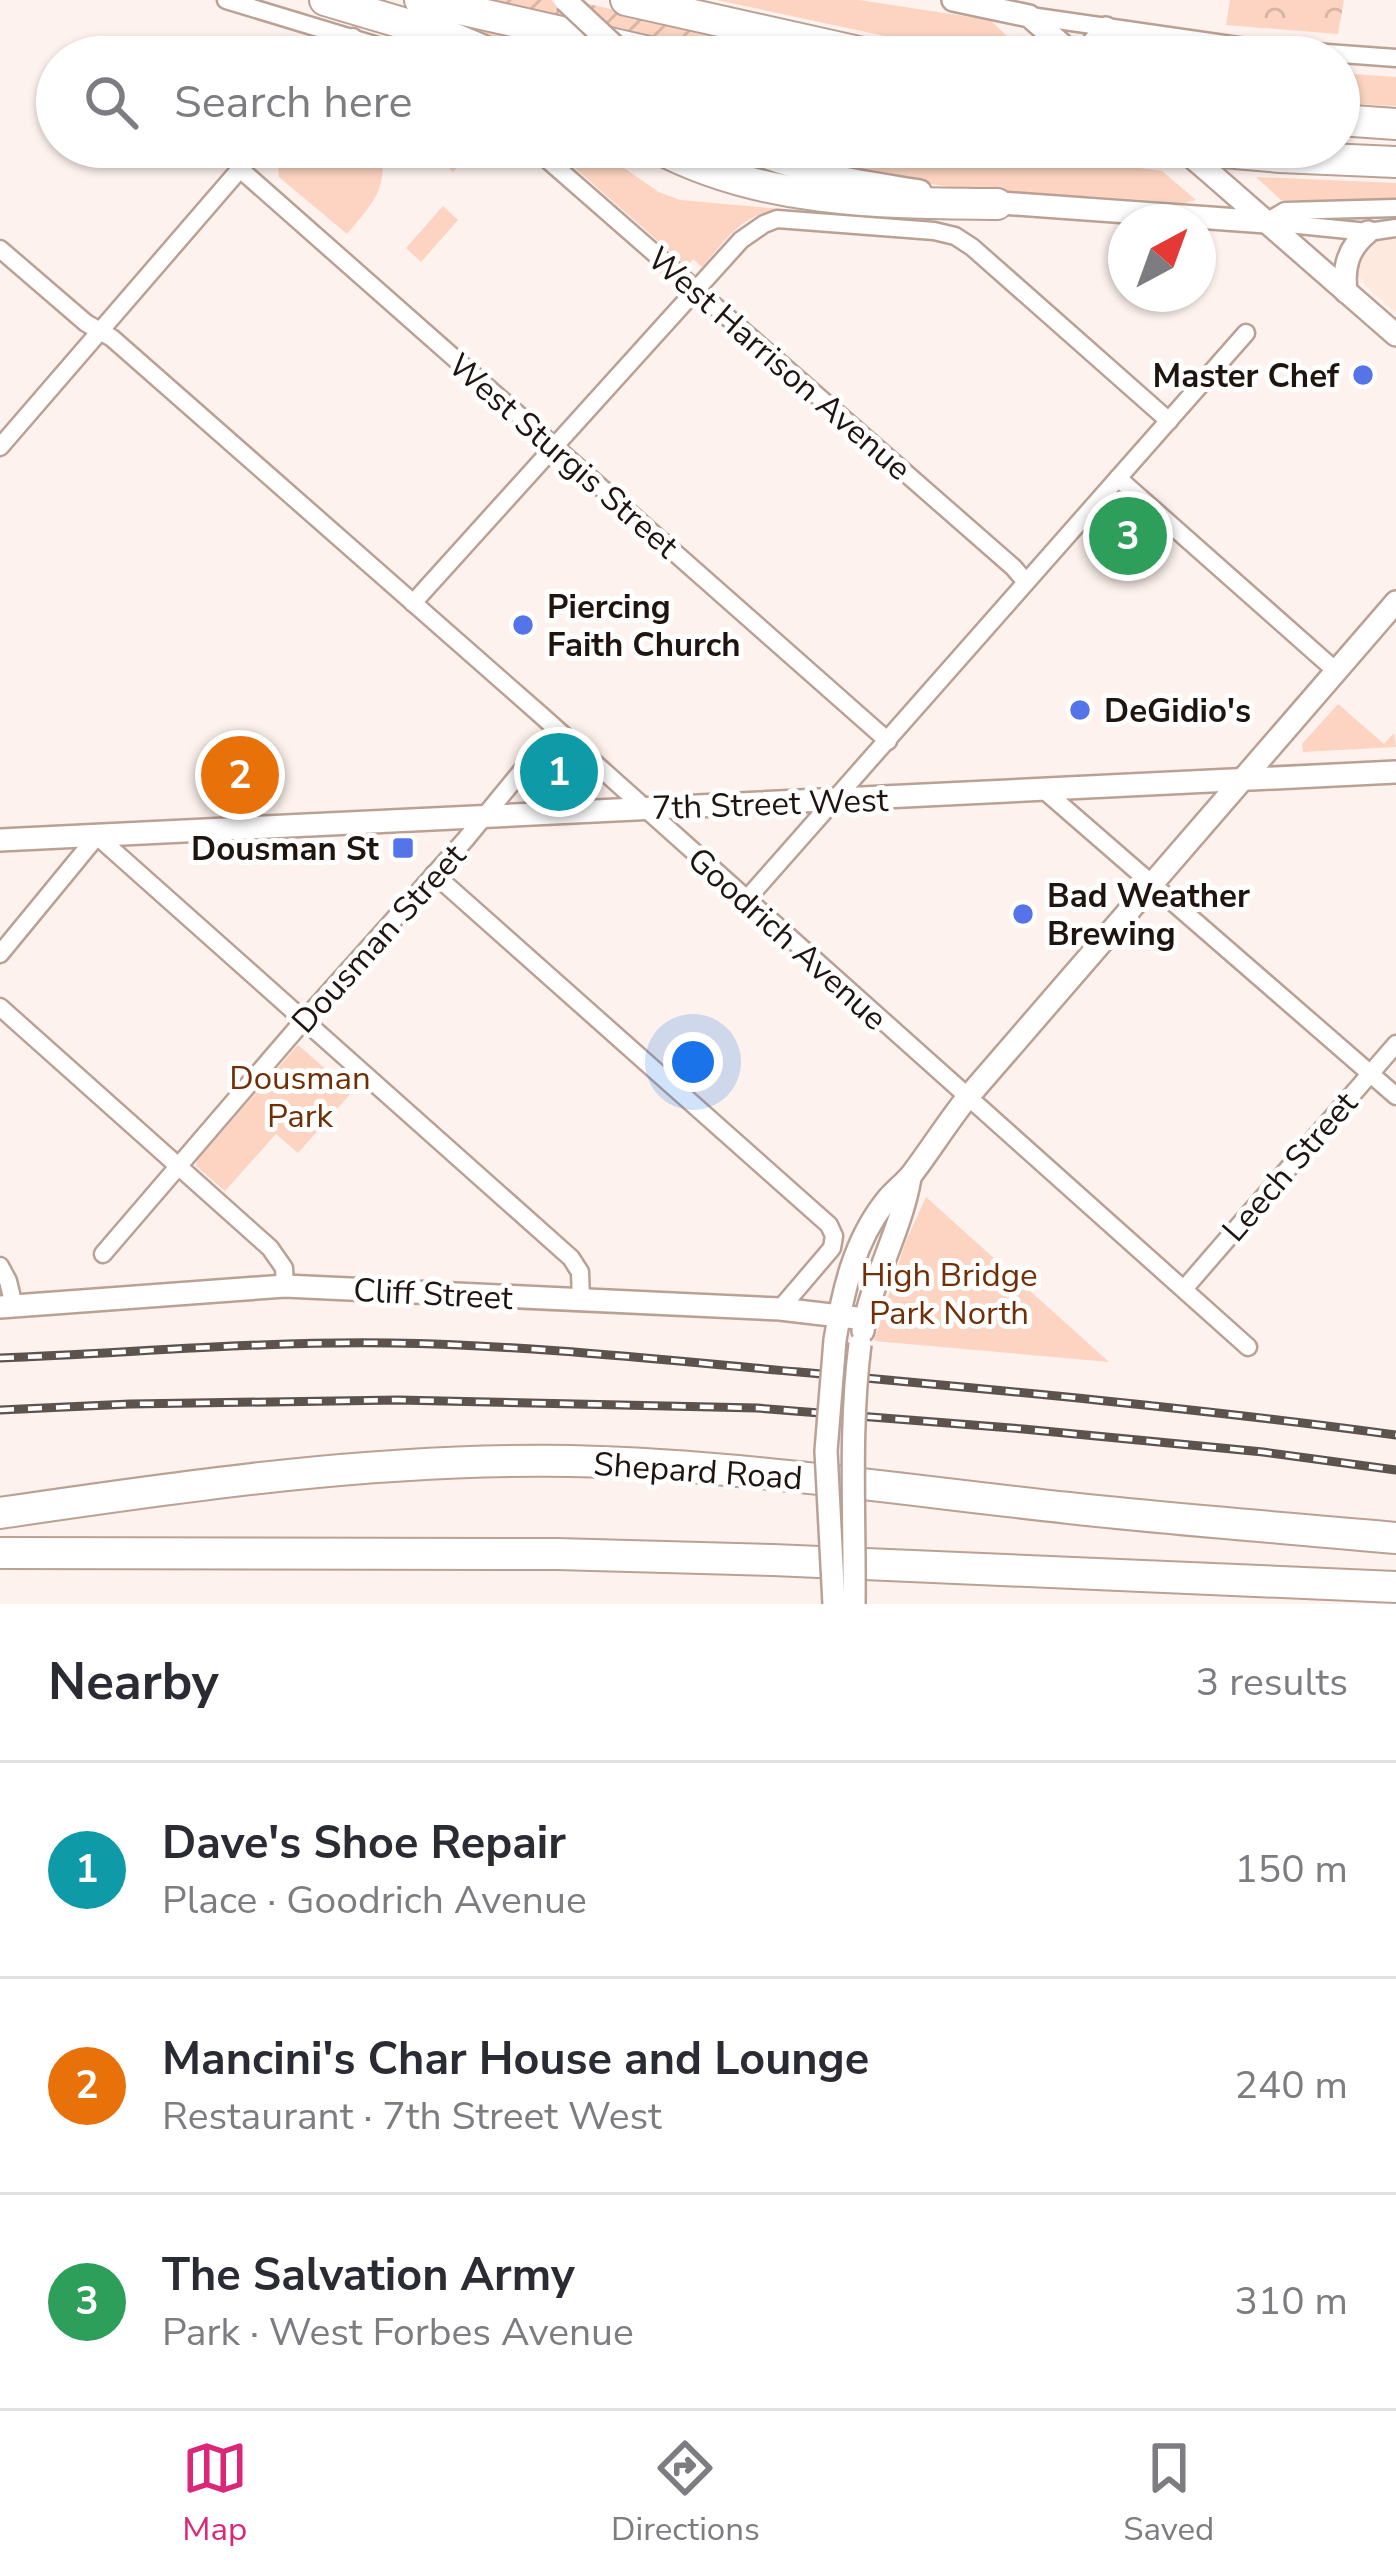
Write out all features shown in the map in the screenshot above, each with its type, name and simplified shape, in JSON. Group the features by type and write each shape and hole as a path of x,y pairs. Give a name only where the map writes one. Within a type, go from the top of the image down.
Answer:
{"highway":[{"path":"325,0 446,36"},
{"path":"420,0 579,36"},
{"path":"626,0 787,36"},
{"path":"1360,121 1396,124"},
{"path":"1360,160 1396,162"},
{"path":"701,168 793,193 905,203 997,204"},
{"name":"Shepard Road","path":"0,1513 321,1470 569,1461 777,1473 1073,1508 1396,1538"},
{"path":"0,1552 557,1554 1396,1587"}],"main road":[{"path":"566,0 604,36"},
{"path":"953,0 1026,8"},
{"path":"1002,0 1026,8 1055,36"},
{"path":"1099,36 1106,28"},
{"path":"796,168 997,204 1108,211"},
{"path":"1204,168 1396,335"},
{"path":"1202,204 1215,192 1215,177"},
{"path":"1216,218 1266,222"},
{"path":"1346,292 1347,259 1368,232"},
{"path":"834,1604 826,1451 835,1340 844,1287 867,1231 967,1098 1396,602"},
{"name":"7th Street West","path":"0,840 1396,772"},
{"path":"854,1604 852,1451 860,1344 905,1208 910,1178"},
{"name":"Cliff Street","path":"7,1306 285,1286 780,1309 865,1319"}],"street":[{"path":"226,0 350,36"},
{"path":"1026,8 1106,28 1168,36"},
{"path":"1360,55 1396,58"},
{"name":"West Harrison Avenue","path":"557,168 1026,582"},
{"path":"0,447 240,169"},
{"name":"West Sturgis Street","path":"240,169 889,741"},
{"path":"1266,222 1285,211 1396,208"},
{"path":"413,603 741,240 777,219 955,236 1169,421"},
{"path":"1266,222 1368,232 1396,228"},
{"name":"Goodrich Avenue","path":"0,249 86,323 112,338 413,603 1248,1348"},
{"path":"746,900 1246,333"},
{"path":"1118,478 1336,670"},
{"name":"Dousman Street","path":"103,1254 556,729"},
{"path":"1045,790 1396,1096"},
{"path":"0,955 97,836 571,1258 580,1272 581,1301"},
{"path":"434,874 830,1225 832,1248 780,1309"},
{"path":"0,1007 270,1248 284,1268 285,1286"},
{"name":"Leech Street","path":"1184,1289 1396,1044"},
{"path":"0,1266 8,1281 7,1306"}],"shaded area":[{"path":"1396,232 1396,313 1367,287 1356,272 1355,260 1370,238"}],"green space":[{"path":"480,0 551,0 573,21"},
{"path":"717,0 859,0 990,20 1007,36 885,36"},
{"path":"1230,0 1344,0 1338,34 1226,25"},
{"path":"580,2 728,36 641,36 606,28"},
{"path":"429,19 505,36 466,36"},
{"path":"1360,74 1396,77 1396,106 1360,104"},
{"path":"278,168 382,168 371,204 347,234 279,177"},
{"path":"575,168 624,168 680,200 780,209 744,223 702,267 693,259 685,270"},
{"path":"819,168 1140,168 1162,171 1196,200 1022,196"},
{"path":"1256,177 1396,183 1396,200 1281,200"},
{"path":"443,206 458,220 421,262 406,248"},
{"path":"1116,518 1128,518 1153,539 1133,560 1103,534"},
{"path":"1338,704 1384,744 1394,733 1396,747 1303,752 1302,744"},
{"name":"Dousman Park","path":"298,1045 352,1092 298,1153 276,1134 225,1191 196,1166 197,1160"},
{"name":"High Bridge Park North","path":"926,1197 1109,1362 874,1341 905,1243"}],"railway":[{"path":"0,1358 293,1344 493,1347 1023,1393 1396,1435"},
{"path":"0,1410 398,1400 757,1408 1263,1452 1396,1470"}],"place":[{"name":"Master Chef","path":"1363,375"},
{"name":"The Salvation Army","path":"1128,536"},
{"name":"Piercing Faith Church","path":"523,625"},
{"name":"DeGidio's","path":"1080,710"},
{"name":"Dave's Shoe Repair","path":"559,772"},
{"name":"Mancini's Char House and Lounge","path":"240,775"},
{"name":"Dousman St","path":"403,848"},
{"name":"Bad Weather Brewing","path":"1023,914"}]}
